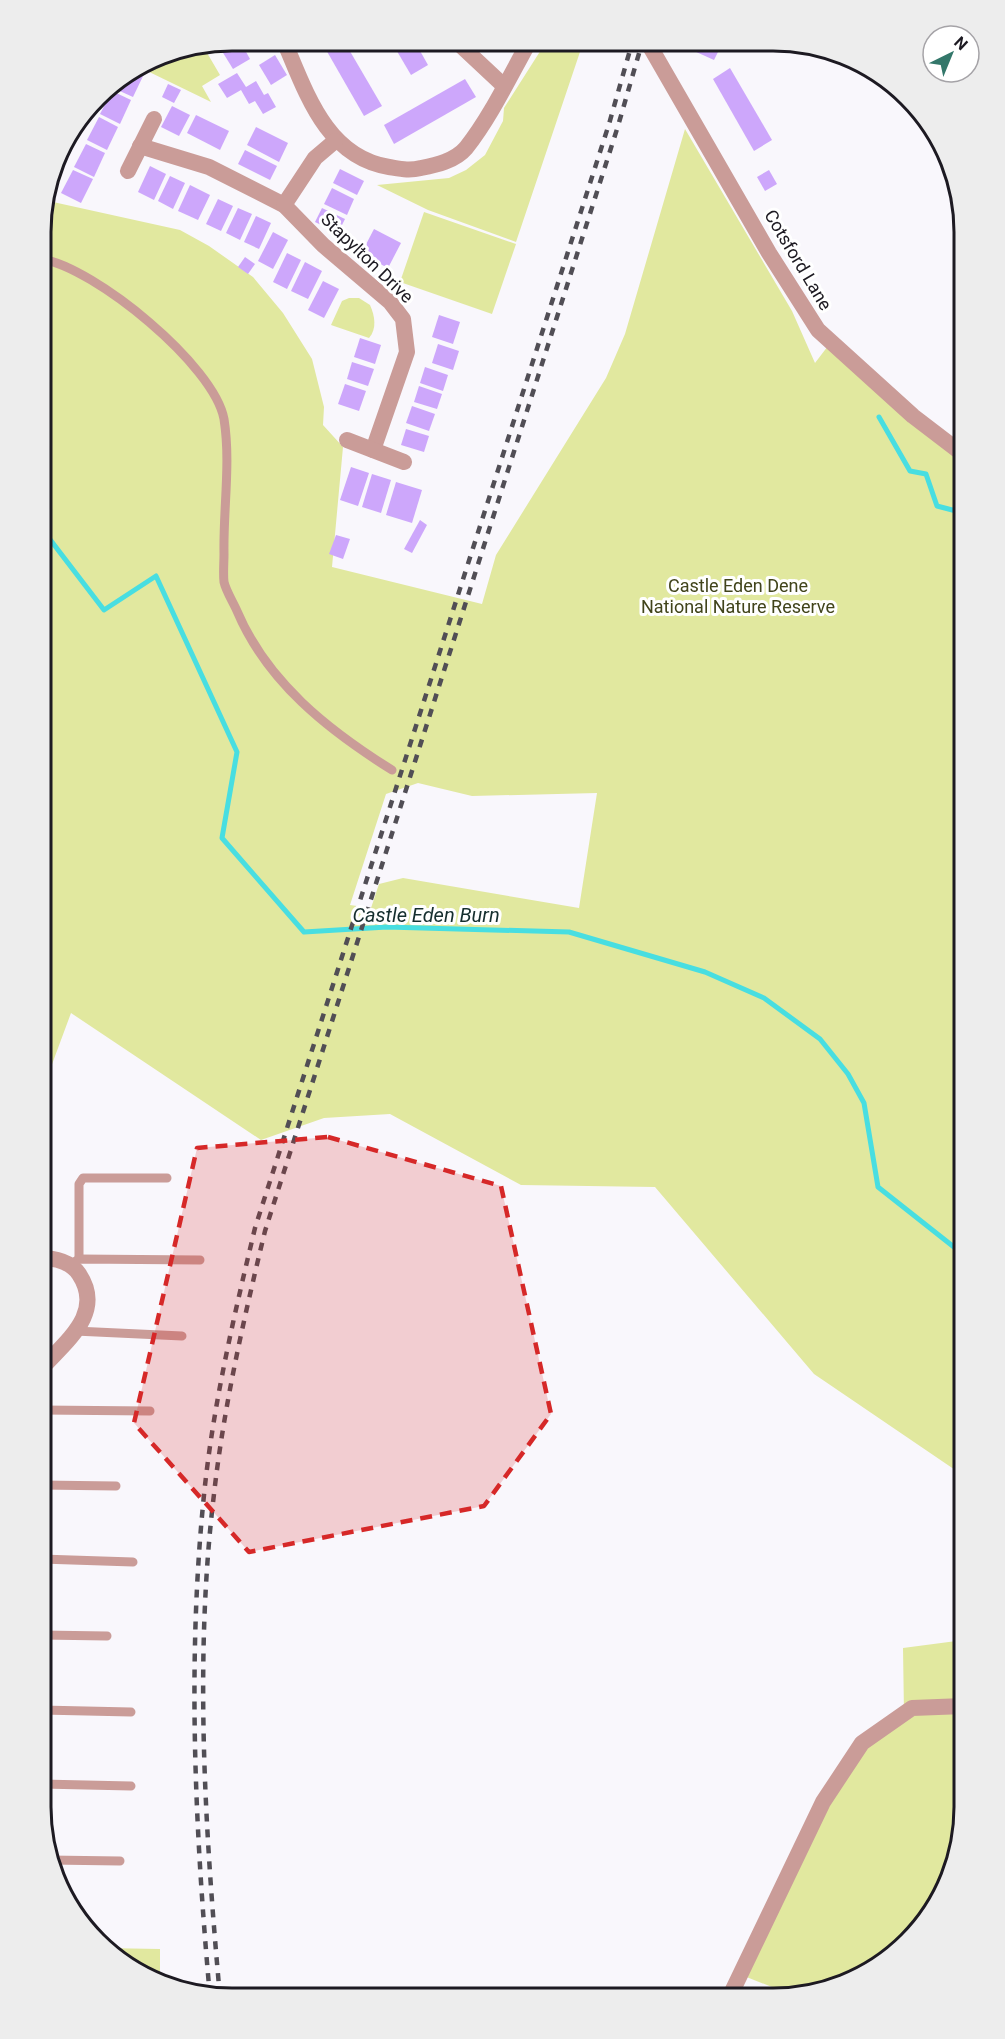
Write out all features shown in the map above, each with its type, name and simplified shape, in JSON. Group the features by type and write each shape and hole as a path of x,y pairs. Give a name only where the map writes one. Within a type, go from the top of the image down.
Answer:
{"street":[{"path":"289,51 318,114 335,141 355,156 375,165 409,171 443,163 464,150 525,51"},
{"path":"467,51 504,86"},
{"name":"Cotsford Lane","path":"653,51 770,253 818,330 913,416 954,447"},
{"path":"128,171 154,119"},
{"path":"284,205 315,158 335,141"},
{"name":"Stapylton Drive","path":"141,146 209,167 284,205 323,245 390,302 403,320 406,352 373,450"},
{"path":"347,440 404,462"},
{"path":"51,1259 74,1262 89,1296 86,1313 75,1331 51,1358"},
{"path":"734,1988 823,1802 862,1743 912,1708 954,1706"}],"lane":[{"path":"51,263 90,278 126,303 174,346 212,389 223,417 227,459 223,518 224,582 248,638 275,677 323,722 360,751 392,770"},
{"path":"167,1179 83,1178 79,1184 74,1262 200,1260"},
{"path":"75,1331 182,1336"},
{"path":"51,1410 150,1411"},
{"path":"51,1485 116,1486"},
{"path":"51,1559 133,1562"},
{"path":"51,1635 107,1636"},
{"path":"51,1710 131,1712"},
{"path":"51,1784 131,1786"},
{"path":"59,1860 120,1861"}],"highlighted area":[{"path":"328,1137 501,1186 551,1414 484,1506 249,1552 134,1423 197,1148"}],"green space":[{"path":"540,51 580,51 516,242 428,210 377,185 449,178 466,170 485,155 503,121 504,108"},
{"path":"207,53 220,75 202,86 211,102 148,72 185,57"},
{"name":"Castle Eden Dene National Nature Reserve","path":"685,129 792,311 815,363 831,342 954,447 954,1469 814,1374 655,1187 521,1185 390,1114 324,1118 261,1140 71,1013 51,1067 51,220 54,202 180,230 209,246 253,277 283,313 312,359 324,407 323,425 343,447 332,567 482,604 496,555 606,378 625,334","holes":["418,783 472,796 597,793 579,908 403,878 379,884 371,908 350,905 386,794"]},
{"path":"424,212 516,244 492,314 400,282"},
{"path":"359,298 370,305 374,322 369,338 331,325 342,301"},
{"path":"954,1641 954,1819 951,1843 940,1877 930,1898 917,1917 883,1951 843,1974 820,1982 774,1988 739,1974 862,1743 904,1714 903,1648"},
{"path":"119,1948 160,1949 160,1973 141,1964"}],"building":[{"path":"222,51 246,51 250,59 233,69"},
{"path":"327,51 350,51 382,106 364,116"},
{"path":"397,51 420,51 428,65 411,75"},
{"path":"694,51 718,51 714,60"},
{"path":"275,55 287,75 271,85 259,65"},
{"path":"730,68 772,140 754,151 713,79"},
{"path":"237,73 246,87 256,81 264,95 268,93 276,107 263,114 255,101 249,104 241,90 227,98 218,84"},
{"path":"144,74 144,74 133,97 119,91"},
{"path":"465,79 476,97 394,144 384,125"},
{"path":"168,84 181,90 174,103 162,97"},
{"path":"116,93 131,100 120,124 100,114 105,104"},
{"path":"172,106 190,115 179,136 161,127"},
{"path":"196,115 229,131 220,150 187,133"},
{"path":"99,117 118,127 107,150 87,140"},
{"path":"256,127 288,143 279,162 247,145"},
{"path":"86,144 105,153 94,177 74,167"},
{"path":"245,150 277,166 270,180 238,164"},
{"path":"150,166 166,174 154,200 138,192"},
{"path":"340,169 364,181 357,195 333,183"},
{"path":"73,170 93,179 81,203 61,193"},
{"path":"769,170 777,184 765,191 757,177"},
{"path":"170,176 185,183 173,209 158,201"},
{"path":"190,185 210,195 198,220 178,211"},
{"path":"332,188 354,199 347,215 324,204"},
{"path":"218,199 233,206 221,231 206,224"},
{"path":"238,208 252,214 240,240 226,233"},
{"path":"322,208 345,219 338,233 315,222"},
{"path":"256,216 271,223 259,249 244,242"},
{"path":"374,229 401,243 388,268 361,254"},
{"path":"273,232 288,240 273,269 258,261"},
{"path":"287,253 301,260 287,289 273,282"},
{"path":"245,257 255,264 248,274 238,267"},
{"path":"305,262 322,271 308,299 291,291"},
{"path":"323,281 339,289 324,318 308,310"},
{"path":"439,315 460,322 453,344 432,337"},
{"path":"360,338 381,345 375,364 354,357"},
{"path":"438,344 459,351 453,370 432,363"},
{"path":"352,362 374,369 368,386 347,379"},
{"path":"425,367 448,375 443,391 420,383"},
{"path":"345,384 366,391 359,411 338,404"},
{"path":"419,386 442,394 437,409 414,402"},
{"path":"412,406 435,414 429,431 406,423"},
{"path":"406,429 429,436 424,452 401,445"},
{"path":"351,467 369,473 358,506 340,500"},
{"path":"372,474 391,480 381,513 362,507"},
{"path":"396,482 422,490 412,523 386,515"},
{"path":"420,520 427,525 412,553 404,549"},
{"path":"336,535 350,539 343,559 329,554"}],"waterway":[{"path":"879,417 910,471 926,474 937,506 954,510"},
{"name":"Castle Eden Burn","path":"51,541 104,610 156,576 237,752 222,838 304,932 387,927 569,932 705,972 764,998 820,1039 848,1074 864,1103 878,1187 954,1247"}],"railway":[{"path":"209,1986 197,1809 194,1683 196,1620 208,1461 232,1327 255,1228 609,124 630,51"},
{"path":"219,1987 206,1808 204,1619 218,1461 242,1329 265,1231 618,126 640,51"}]}
